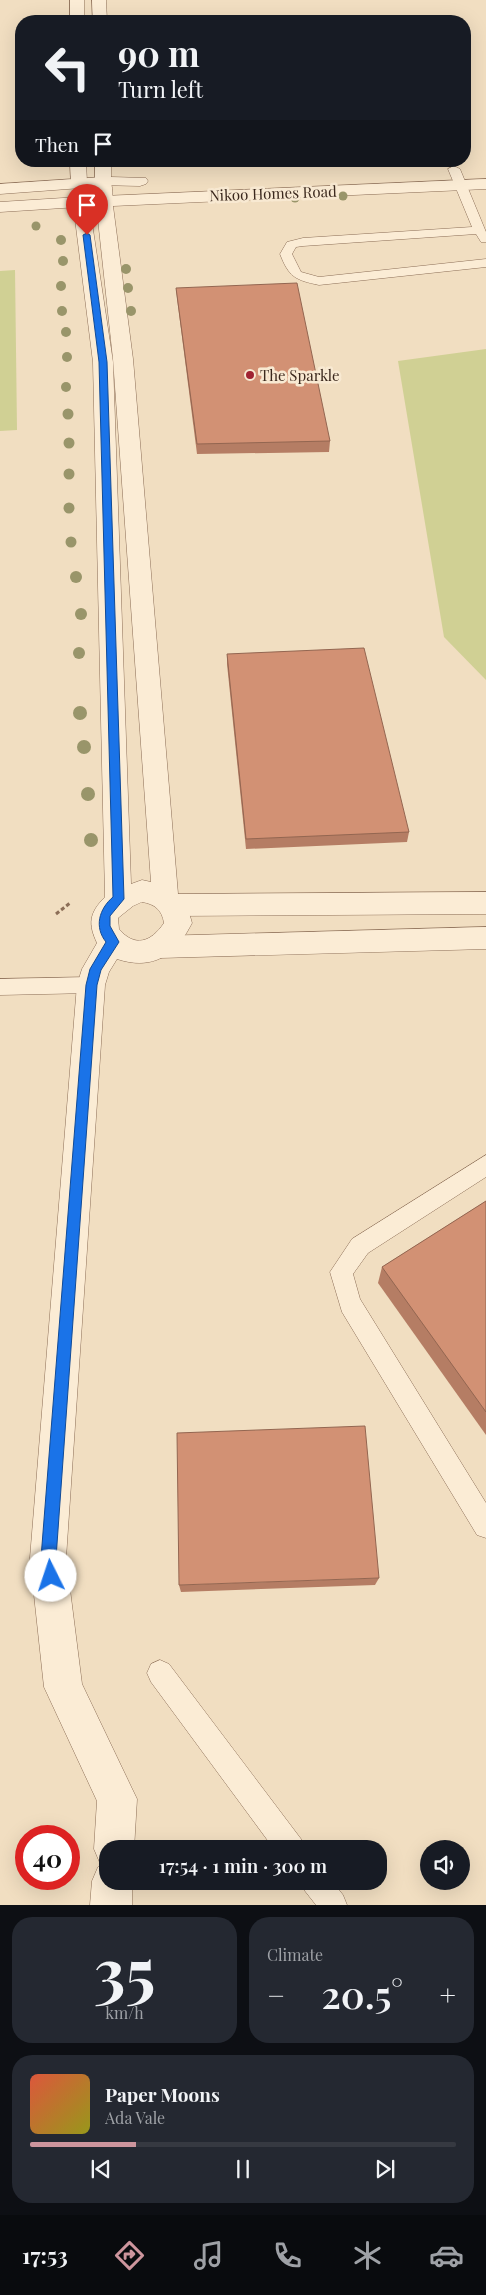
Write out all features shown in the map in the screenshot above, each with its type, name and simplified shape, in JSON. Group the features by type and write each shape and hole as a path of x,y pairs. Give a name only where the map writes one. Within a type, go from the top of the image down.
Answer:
{"street":[{"path":"77,0 77,15"},
{"path":"99,0 100,15"},
{"path":"78,167 80,193 103,362 118,899"},
{"path":"103,167 104,191 123,359 169,902 178,923 169,940 160,947 150,951 138,952 127,950 113,942 108,936 104,926 105,916 110,906 129,893 142,891 154,893 169,902 486,903"},
{"name":"Nikoo Homes Road","path":"434,170 462,174 486,184"},
{"name":"Nikoo Homes Road","path":"80,193 462,174"},
{"name":"Nikoo Homes Road","path":"104,191 157,180"},
{"path":"0,189 80,193"},
{"path":"0,207 80,193"},
{"path":"160,947 335,944 486,938"},
{"path":"113,942 96,969 91,985 48,1558 64,1687 117,1799 115,1840"},
{"path":"111,1905 112,1890"}],"lane":[{"path":"462,174 479,230 486,240"},
{"path":"479,230 303,242 291,246 286,254 292,271 300,278 319,281 486,263"},
{"path":"0,987 91,985"},
{"path":"486,1165 360,1246 341,1272 350,1304 486,1526"},
{"path":"160,1673 284,1840"},
{"path":"322,1890 333,1905"}],"green space":[{"path":"15,270 17,430 0,431 0,271"},
{"path":"486,349 486,680 444,637 398,361"}],"building":[{"name":"The Sparkle","path":"297,283 330,441 197,444 176,288"},
{"path":"364,648 409,832 246,839 227,654"},
{"path":"486,1201 486,1412 382,1267"},
{"path":"365,1426 379,1578 179,1585 177,1433"}],"place":[{"name":"The Sparkle","path":"250,375"}],"route":[{"path":"51,1576 48,1558 91,985 96,969 113,942 104,926 105,916 110,906 118,899 103,362 87,235"}]}
